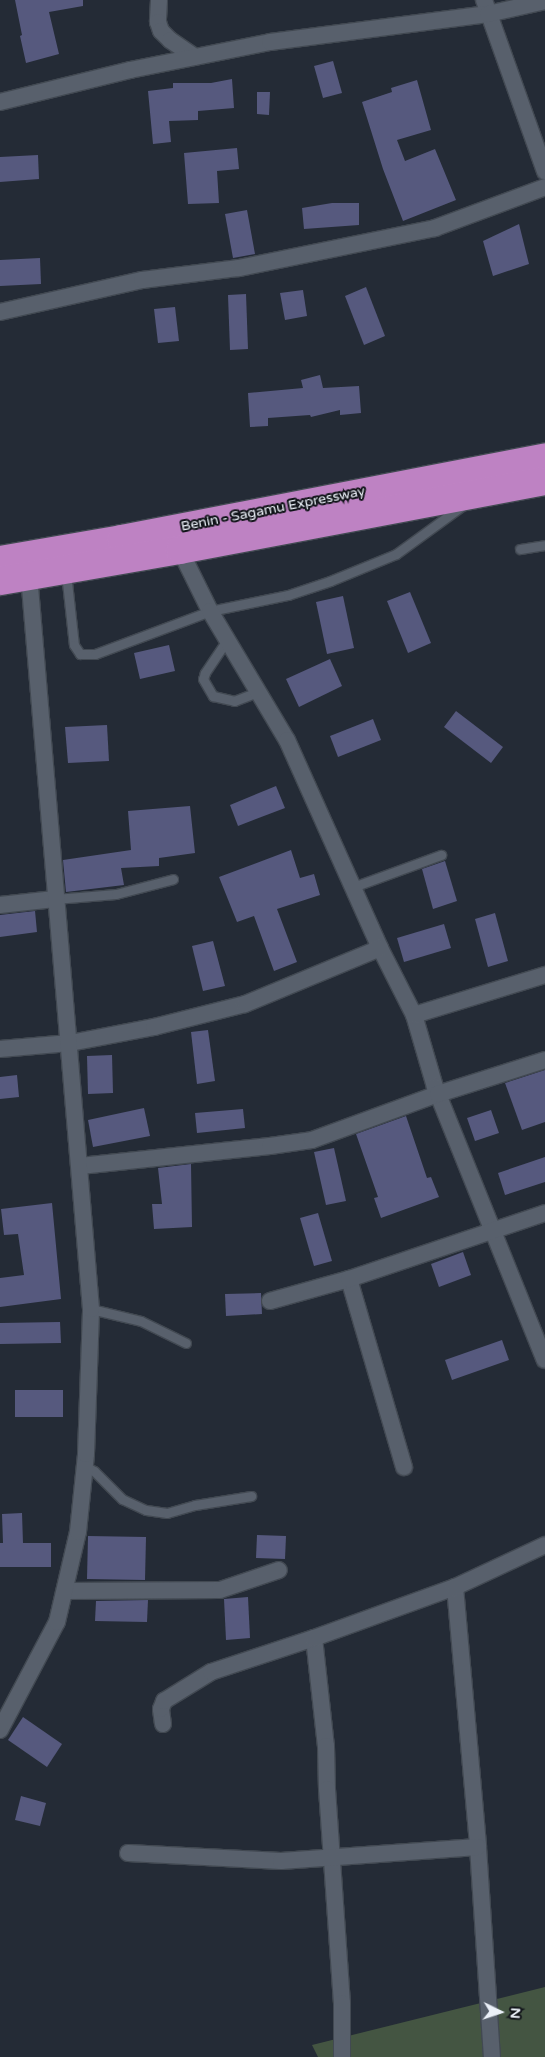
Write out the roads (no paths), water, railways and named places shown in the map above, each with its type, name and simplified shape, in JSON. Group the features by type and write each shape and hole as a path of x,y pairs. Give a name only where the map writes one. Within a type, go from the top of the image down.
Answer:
{"highway":[{"name":"Benin - Sagamu Expressway","path":"0,560 131,537 545,457"},
{"path":"0,581 180,550 545,481"}],"street":[{"path":"160,0 158,22 161,31 170,40 195,57"},
{"path":"0,102 130,70 270,42 486,7 545,1"},
{"path":"486,7 545,171"},
{"path":"0,312 142,280 239,268 435,228 545,187"},
{"path":"180,550 210,612 286,740 380,948 414,1015 438,1094 545,1360"},
{"path":"0,1730 57,1622 78,1532 85,1466 90,1309 70,1043 55,899 29,576"},
{"path":"0,905 55,899"},
{"path":"0,1049 70,1043 154,1027 245,1004 380,948"},
{"path":"414,1015 545,975"},
{"path":"80,1166 312,1140 438,1094 545,1060"},
{"path":"270,1301 349,1279 545,1213"},
{"path":"349,1279 404,1467"},
{"path":"163,1724 162,1709 164,1701 211,1672 314,1638 455,1587 545,1545"},
{"path":"64,1591 220,1590 279,1570"},
{"path":"455,1587 478,1847 492,2057"},
{"path":"314,1638 326,1746 331,1858 342,2003 342,2057"},
{"path":"128,1853 260,1860 331,1858 478,1847"}],"lane":[{"path":"65,570 74,645 80,654 95,654 210,612 288,595 330,581 396,554 480,493"},
{"path":"520,549 545,545"},
{"path":"227,640 204,673 203,679 212,696 234,701 258,692"},
{"path":"353,887 441,855"},
{"path":"55,899 116,894 173,879"},
{"path":"90,1309 141,1321 186,1343"},
{"path":"85,1466 94,1471 122,1499 146,1510 168,1513 195,1505 252,1496"}]}
